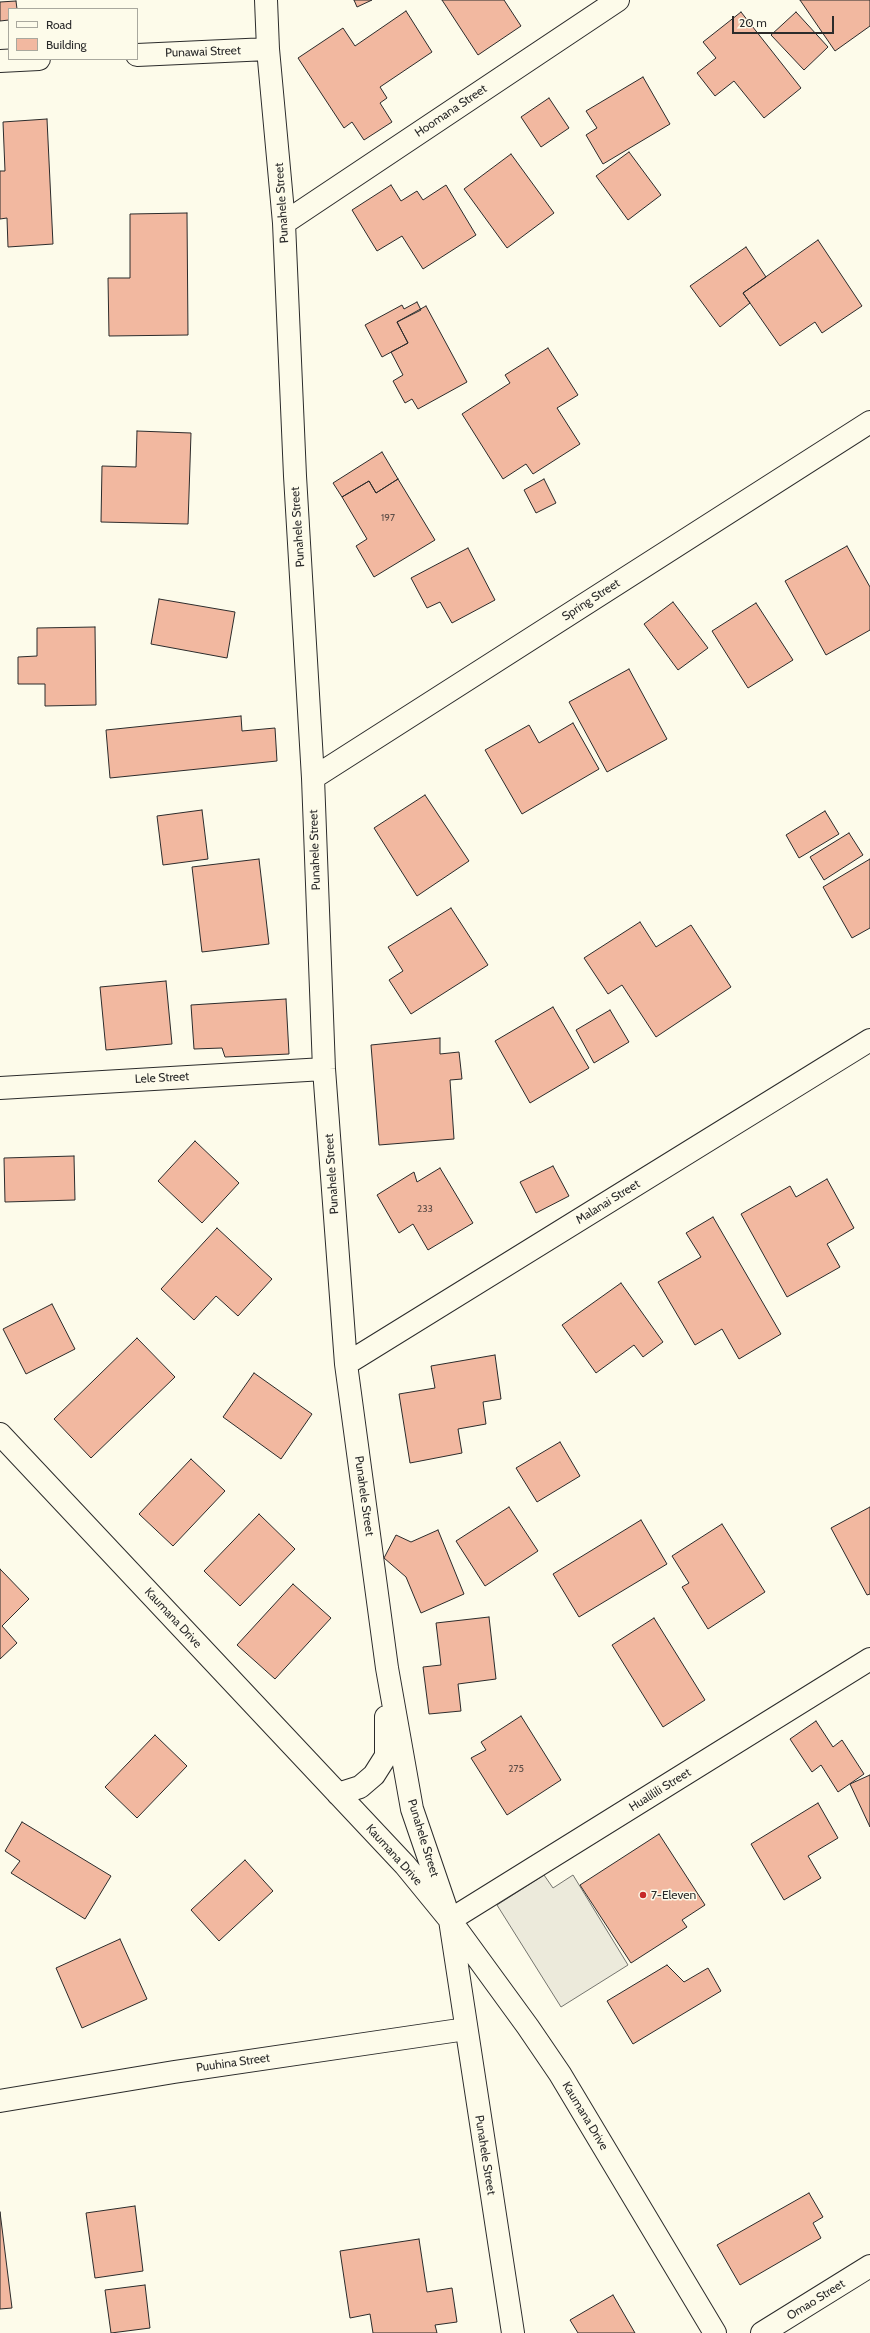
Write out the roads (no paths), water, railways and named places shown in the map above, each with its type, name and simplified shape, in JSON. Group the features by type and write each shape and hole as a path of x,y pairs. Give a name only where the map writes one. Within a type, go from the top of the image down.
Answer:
{"street":[{"name":"Punahele Street","path":"266,0 268,49 284,223 294,476 312,778 324,1069 346,1364 388,1668 412,1809 450,1920 513,2333"},
{"name":"Hoomana Street","path":"284,223 618,0"},
{"name":"Punawai Street","path":"138,55 268,49"},
{"path":"0,61 20,60"},
{"name":"Spring Street","path":"312,778 870,422"},
{"name":"Malanai Street","path":"346,1364 870,1040"},
{"name":"Lele Street","path":"0,1088 324,1069"},
{"name":"Kaumana Drive","path":"0,1434 338,1794 404,1866 450,1920 528,2027 560,2074 715,2333"},
{"name":"Hualilili Street","path":"450,1920 870,1659"},
{"path":"338,1794 360,1787 374,1775 386,1756 388,1668"},
{"name":"Puuhina Street","path":"0,2101 174,2072 466,2029"},
{"name":"Omao Street","path":"762,2333 870,2266"}],"place":[{"name":"7-Eleven","path":"643,1895"}]}
